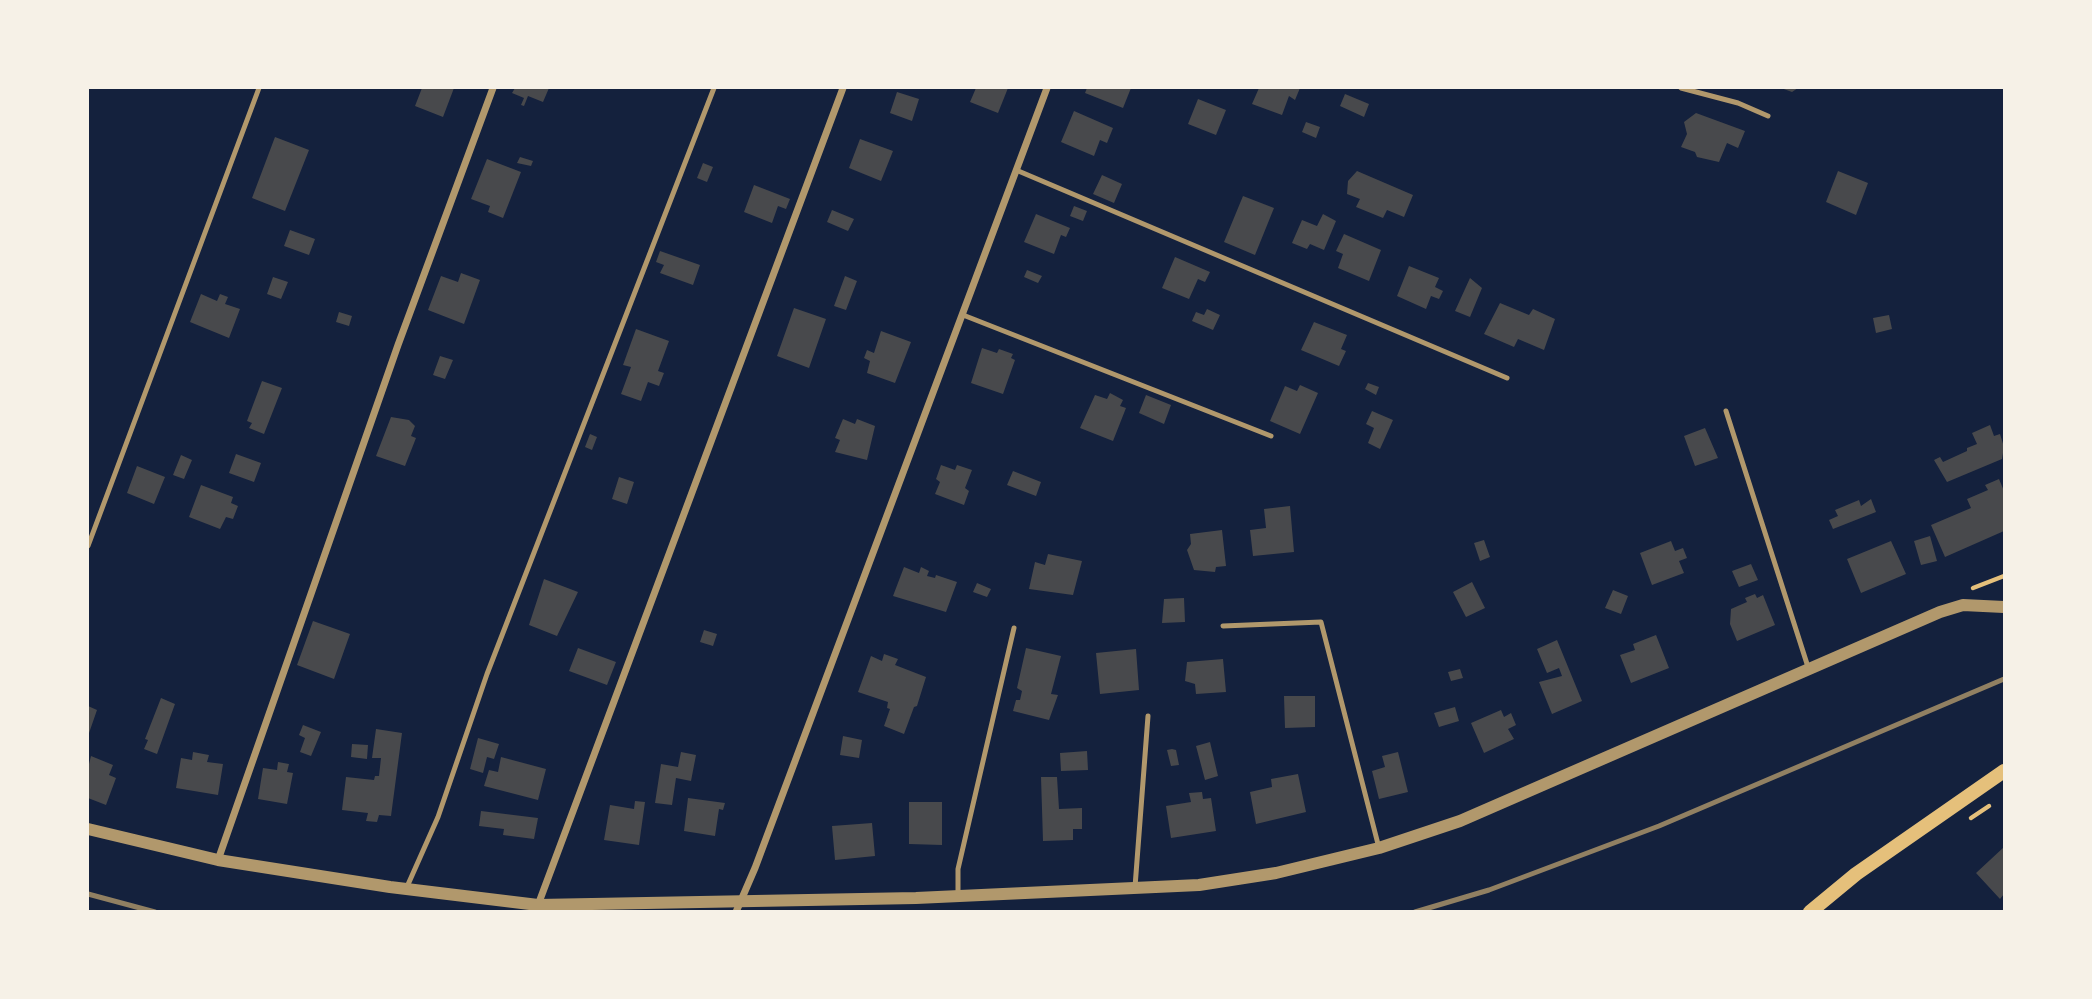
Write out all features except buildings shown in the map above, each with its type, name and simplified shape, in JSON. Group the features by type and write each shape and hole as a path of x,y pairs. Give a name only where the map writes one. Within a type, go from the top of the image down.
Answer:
{"main road":[{"path":"1810,912 1856,874 2004,771"}],"street":[{"path":"218,860 403,332 493,88"},
{"path":"538,905 843,88"},
{"path":"738,907 1047,88"},
{"path":"88,829 218,860 406,889 538,905 738,907 1199,885 1276,873 1379,848 1460,821 1808,667 1940,612 1964,606 2004,607"}],"lane":[{"path":"88,546 259,88"},
{"path":"406,889 438,817 487,674 714,88"},
{"path":"1681,88 1738,103 1768,116"},
{"path":"1016,170 1507,378"},
{"path":"963,315 1270,436"},
{"path":"1726,411 1808,667"},
{"path":"1223,626 1321,622 1379,848"},
{"path":"958,897 958,869 1014,628"},
{"path":"1135,888 1148,716"}],"path":[{"path":"1969,589 2004,576"}],"railway":[{"path":"1415,912 1489,890 1659,826 2004,679"},
{"path":"88,894 155,912"}]}
